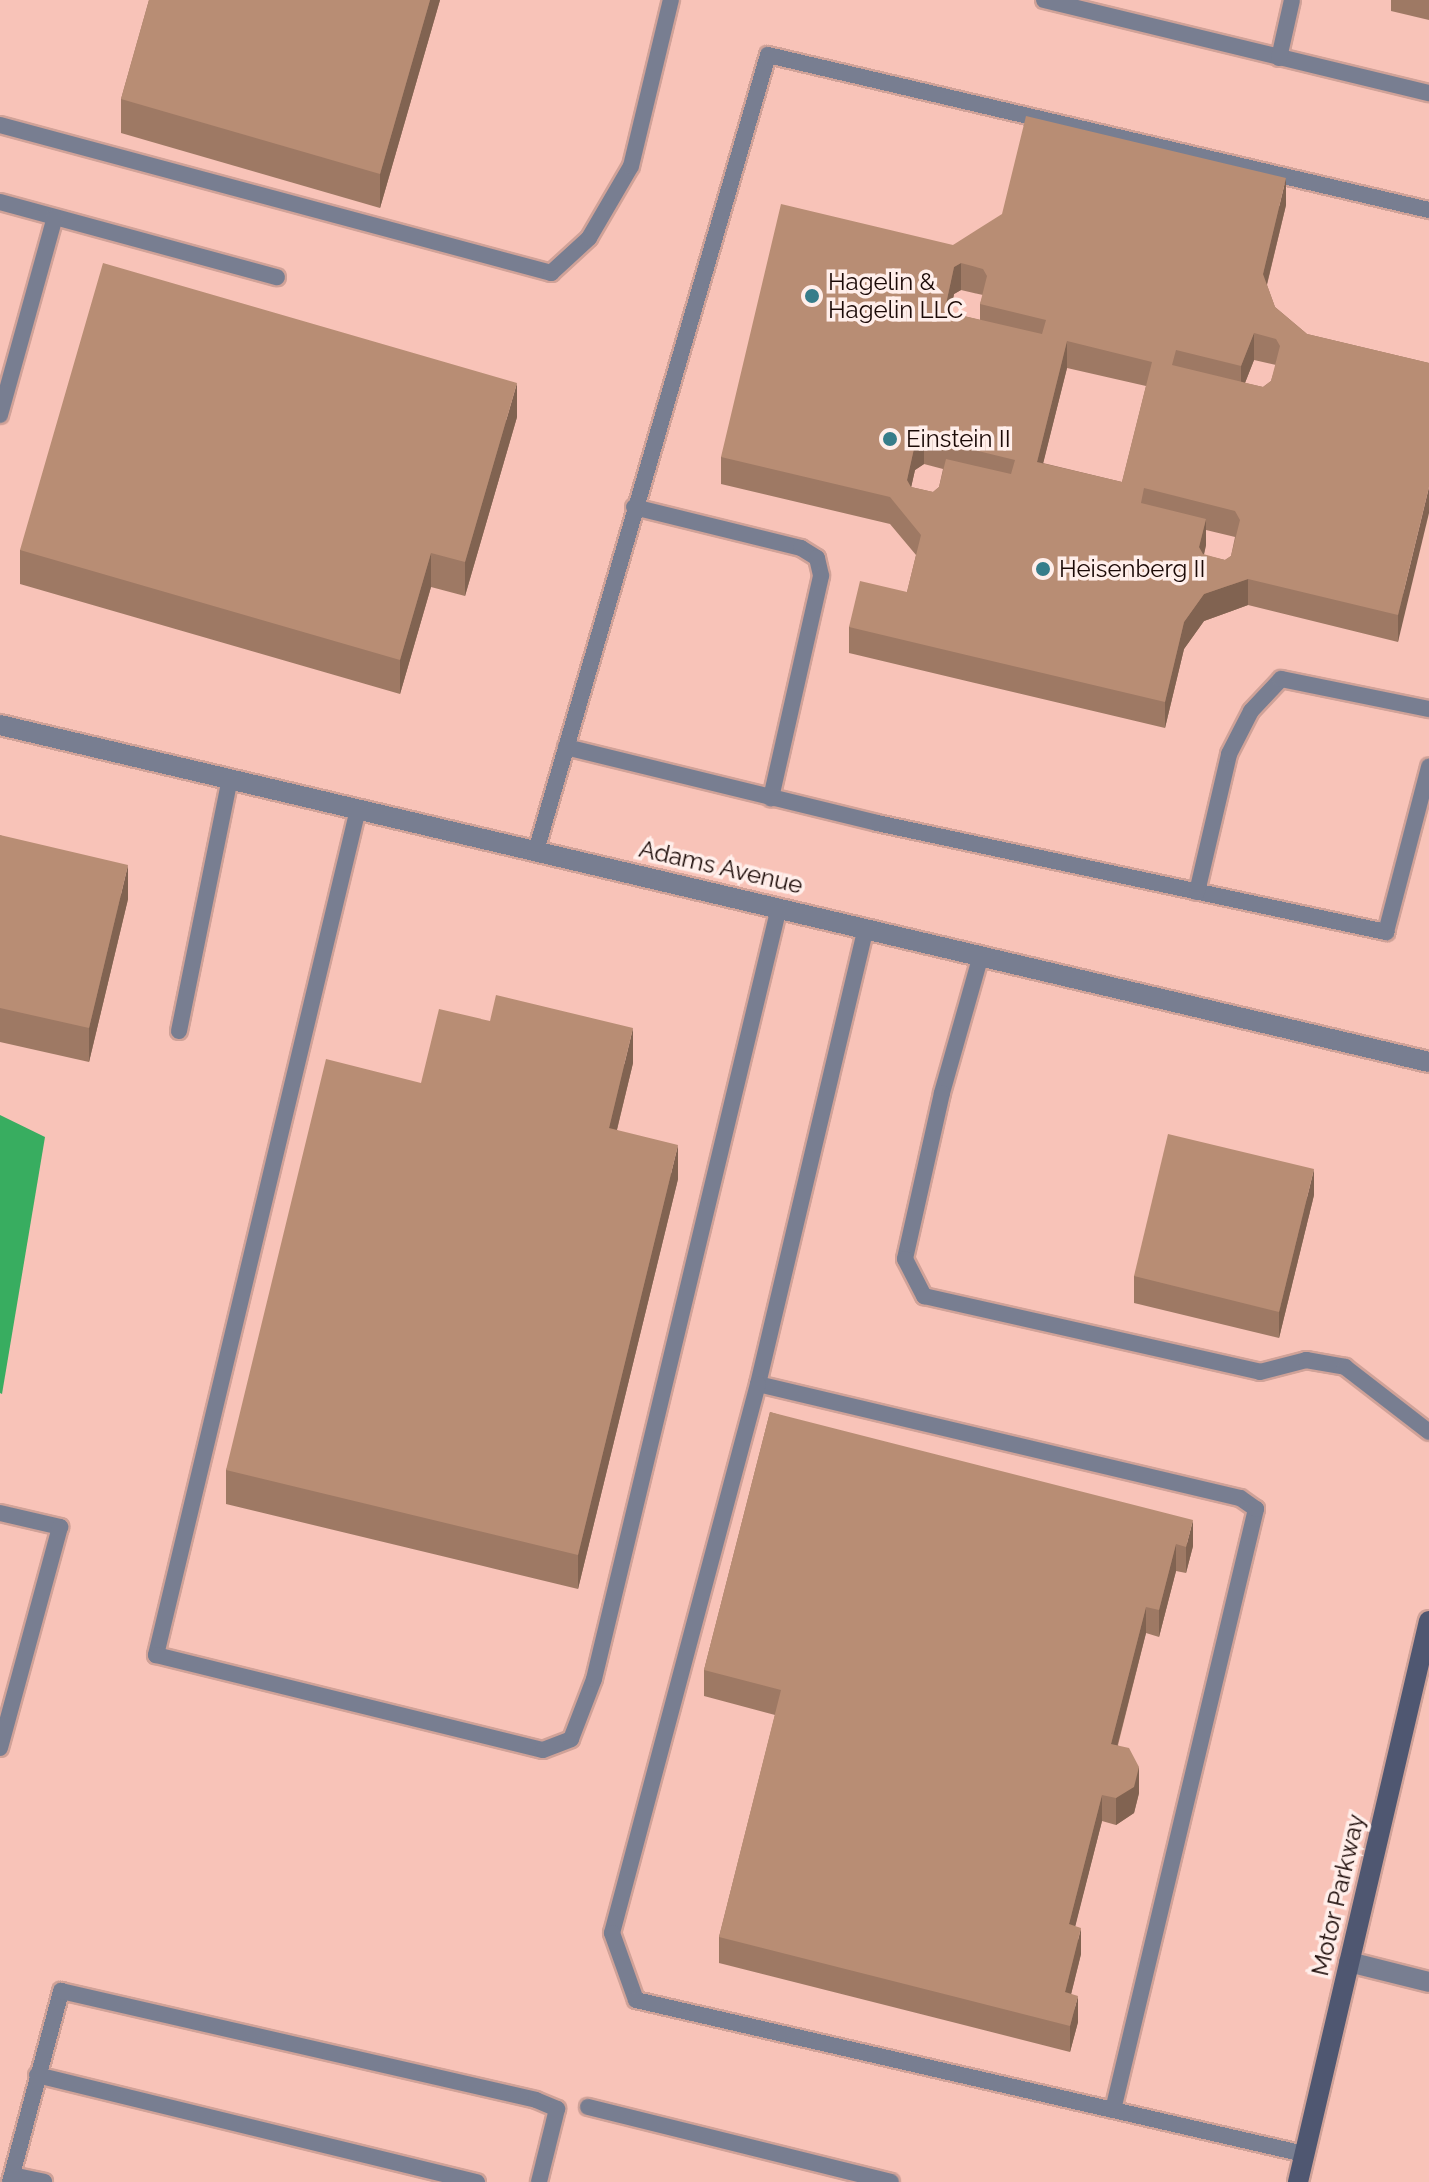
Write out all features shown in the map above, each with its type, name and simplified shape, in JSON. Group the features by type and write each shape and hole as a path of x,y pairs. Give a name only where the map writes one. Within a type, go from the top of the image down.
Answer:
{"main road":[{"name":"Motor Parkway","path":"1298,2182 1429,1621"}],"street":[{"name":"Adams Avenue","path":"0,725 1429,1062"},
{"path":"1349,1962 1429,1982"}],"lane":[{"path":"0,125 551,273 589,238 631,166 671,0"},
{"path":"1044,0 1429,93"},
{"path":"1279,58 1292,0"},
{"path":"536,851 768,55 1429,210"},
{"path":"0,202 277,277"},
{"path":"0,415 55,217"},
{"path":"634,507 801,548 817,558 821,576 771,798"},
{"path":"1197,892 1229,754 1251,711 1281,679 1429,709"},
{"path":"566,747 771,798 1386,932 1429,767"},
{"path":"179,1031 230,778"},
{"path":"358,809 156,1655 543,1750 571,1739 594,1679 779,907"},
{"path":"866,928 758,1384 612,1933 636,2000 1304,2154"},
{"path":"981,955 944,1085 905,1259 924,1296 1260,1372 1306,1360 1345,1367 1429,1432"},
{"path":"758,1384 1240,1498 1256,1509 1113,2110"},
{"path":"0,1513 60,1527 0,1748"},
{"path":"44,2182 11,2178 61,1991 536,2100 557,2109 539,2182"},
{"path":"37,2075 477,2182"},
{"path":"588,2107 891,2182"}],"green space":[{"path":"0,1115 45,1137 2,1394 0,1393"}],"building":[{"path":"149,0 430,0 380,174 121,99"},
{"name":"Einstein II","path":"1026,116 1286,178 1263,274 1275,307 1307,334 1429,363 1429,487 1398,615 1248,579 1204,594 1184,622 1165,702 849,627 860,581 907,592 921,535 890,497 721,457 781,204 953,245 1002,214","holes":["961,263 983,269 987,276 980,304 1046,320 1042,334 951,313 946,304 954,267","1254,333 1276,339 1280,346 1271,381 1263,387 1172,365 1176,350 1241,366","1067,341 1152,362 1122,482 1037,462","924,438 1015,460 1011,474 946,459 939,487 933,492 911,487 907,480 915,444","1144,488 1235,511 1240,520 1231,556 1225,560 1203,554 1199,547 1206,519 1141,503"]},
{"path":"103,263 517,383 465,562 431,553 400,660 20,550"},
{"path":"0,835 128,865 89,1028 0,1008"},
{"path":"496,995 633,1028 609,1128 678,1145 578,1555 226,1470 326,1059 421,1083 439,1009 490,1021"},
{"path":"1168,1134 1314,1169 1279,1312 1134,1276"},
{"path":"770,1412 1193,1520 1186,1547 1176,1544 1159,1610 1146,1607 1111,1744 1129,1748 1139,1767 1134,1787 1116,1798 1102,1795 1069,1924 1081,1928 1065,1992 1078,1996 1070,2026 719,1937 781,1690 704,1670"}],"place":[{"name":"Hagelin & Hagelin LLC","path":"812,296"},
{"name":"Einstein II","path":"890,439"},
{"name":"Heisenberg II","path":"1043,569"}]}
